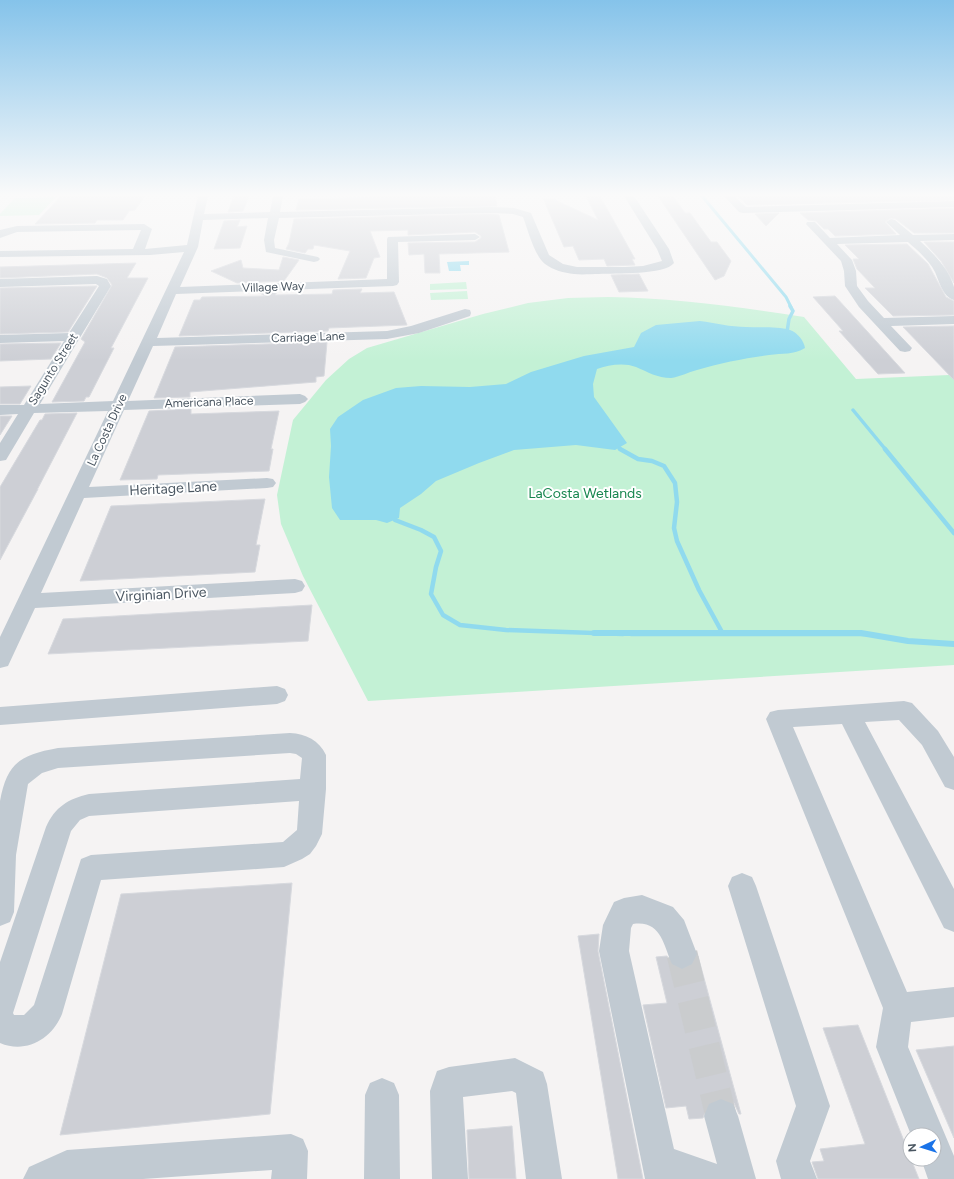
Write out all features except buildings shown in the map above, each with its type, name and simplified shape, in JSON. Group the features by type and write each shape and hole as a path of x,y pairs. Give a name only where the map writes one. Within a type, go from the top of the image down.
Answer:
{"street":[{"path":"0,254 35,251"},
{"name":"La Costa Drive","path":"0,660 190,251"},
{"path":"275,251 314,259"},
{"name":"Village Way","path":"171,291 393,282 392,251"},
{"path":"543,251 548,262 571,270 638,270 657,268 668,263 664,251"},
{"path":"838,251 846,260 850,271 851,286 855,293 863,304 905,348"},
{"path":"923,251 939,268 947,287 954,296"},
{"name":"Sagunto Street","path":"0,284 96,280 102,282 105,286 72,337 0,456"},
{"name":"Carriage Lane","path":"147,342 388,335 414,330 465,313"},
{"path":"880,322 954,320"},
{"path":"0,339 72,337"},
{"name":"Americana Place","path":"0,410 300,399"},
{"name":"Heritage Lane","path":"78,493 267,484"},
{"name":"Virginian Drive","path":"27,601 295,586"},
{"path":"0,716 277,695"},
{"path":"925,1127 892,1047 898,1008 778,718 904,710 930,738 954,779"},
{"path":"849,714 954,918"},
{"path":"0,912 3,855 16,783 23,772 39,762 58,758 296,743 308,748 314,755 313,789 309,832 301,845 294,851 287,853 91,868 47,1014 38,1024 25,1031 10,1031 5,1029 0,1021"},
{"path":"0,1007 59,827 67,814 78,808 88,806 313,789"},
{"path":"742,886 813,1106 793,1161 799,1179"},
{"path":"682,954 674,930 663,918 642,910 624,912 617,925 614,952 661,1170 710,1179"},
{"path":"898,1008 954,1002"},
{"path":"450,1179 446,1091 449,1083 515,1074 531,1084 544,1179"},
{"path":"382,1095 382,1179"},
{"path":"721,1116 738,1179"},
{"path":"42,1179 67,1167 291,1152 288,1179"},
{"path":"941,1167 946,1179"}],"green space":[{"path":"466,282 467,289 430,290 430,284"},
{"path":"467,291 468,299 431,300 430,293"},
{"name":"LaCosta Wetlands","path":"608,297 657,299 706,304 804,317 856,379 949,375 954,380 954,665 368,701 303,576 281,524 277,495 293,420 326,380 349,359 367,348 483,314 528,303 568,298"}],"water":[{"path":"469,261 469,265 460,265 461,271 449,271 447,262"},
{"path":"700,321 735,326 790,330 796,333 805,348 792,353 760,356 724,363 671,378 657,376 631,365 611,365 597,369 593,384 594,397 627,443 615,450 576,445 514,450 436,481 421,494 400,508 399,518 387,523 376,520 340,520 332,508 329,477 331,446 330,429 338,417 363,400 396,388 421,386 470,387 506,384 531,372 584,356 634,347 641,333 656,325"}],"waterway":[{"path":"748,251 786,297 791,307"},
{"path":"787,332 789,319 793,311 790,306"},
{"path":"853,410 886,450"},
{"path":"620,449 638,459 652,461 664,466 675,483 677,502 674,528 677,541 699,590 722,633"},
{"path":"885,449 954,533"},
{"path":"395,520 421,530 434,537 441,551 436,567 431,594 443,615 460,625 506,630 623,634"},
{"path":"594,633 722,633"},
{"path":"722,633 867,634"},
{"path":"631,634 723,634"},
{"path":"723,634 867,634"},
{"path":"867,634 908,641 954,644"}],"tunnel":[{"path":"682,954 721,1116"}]}
